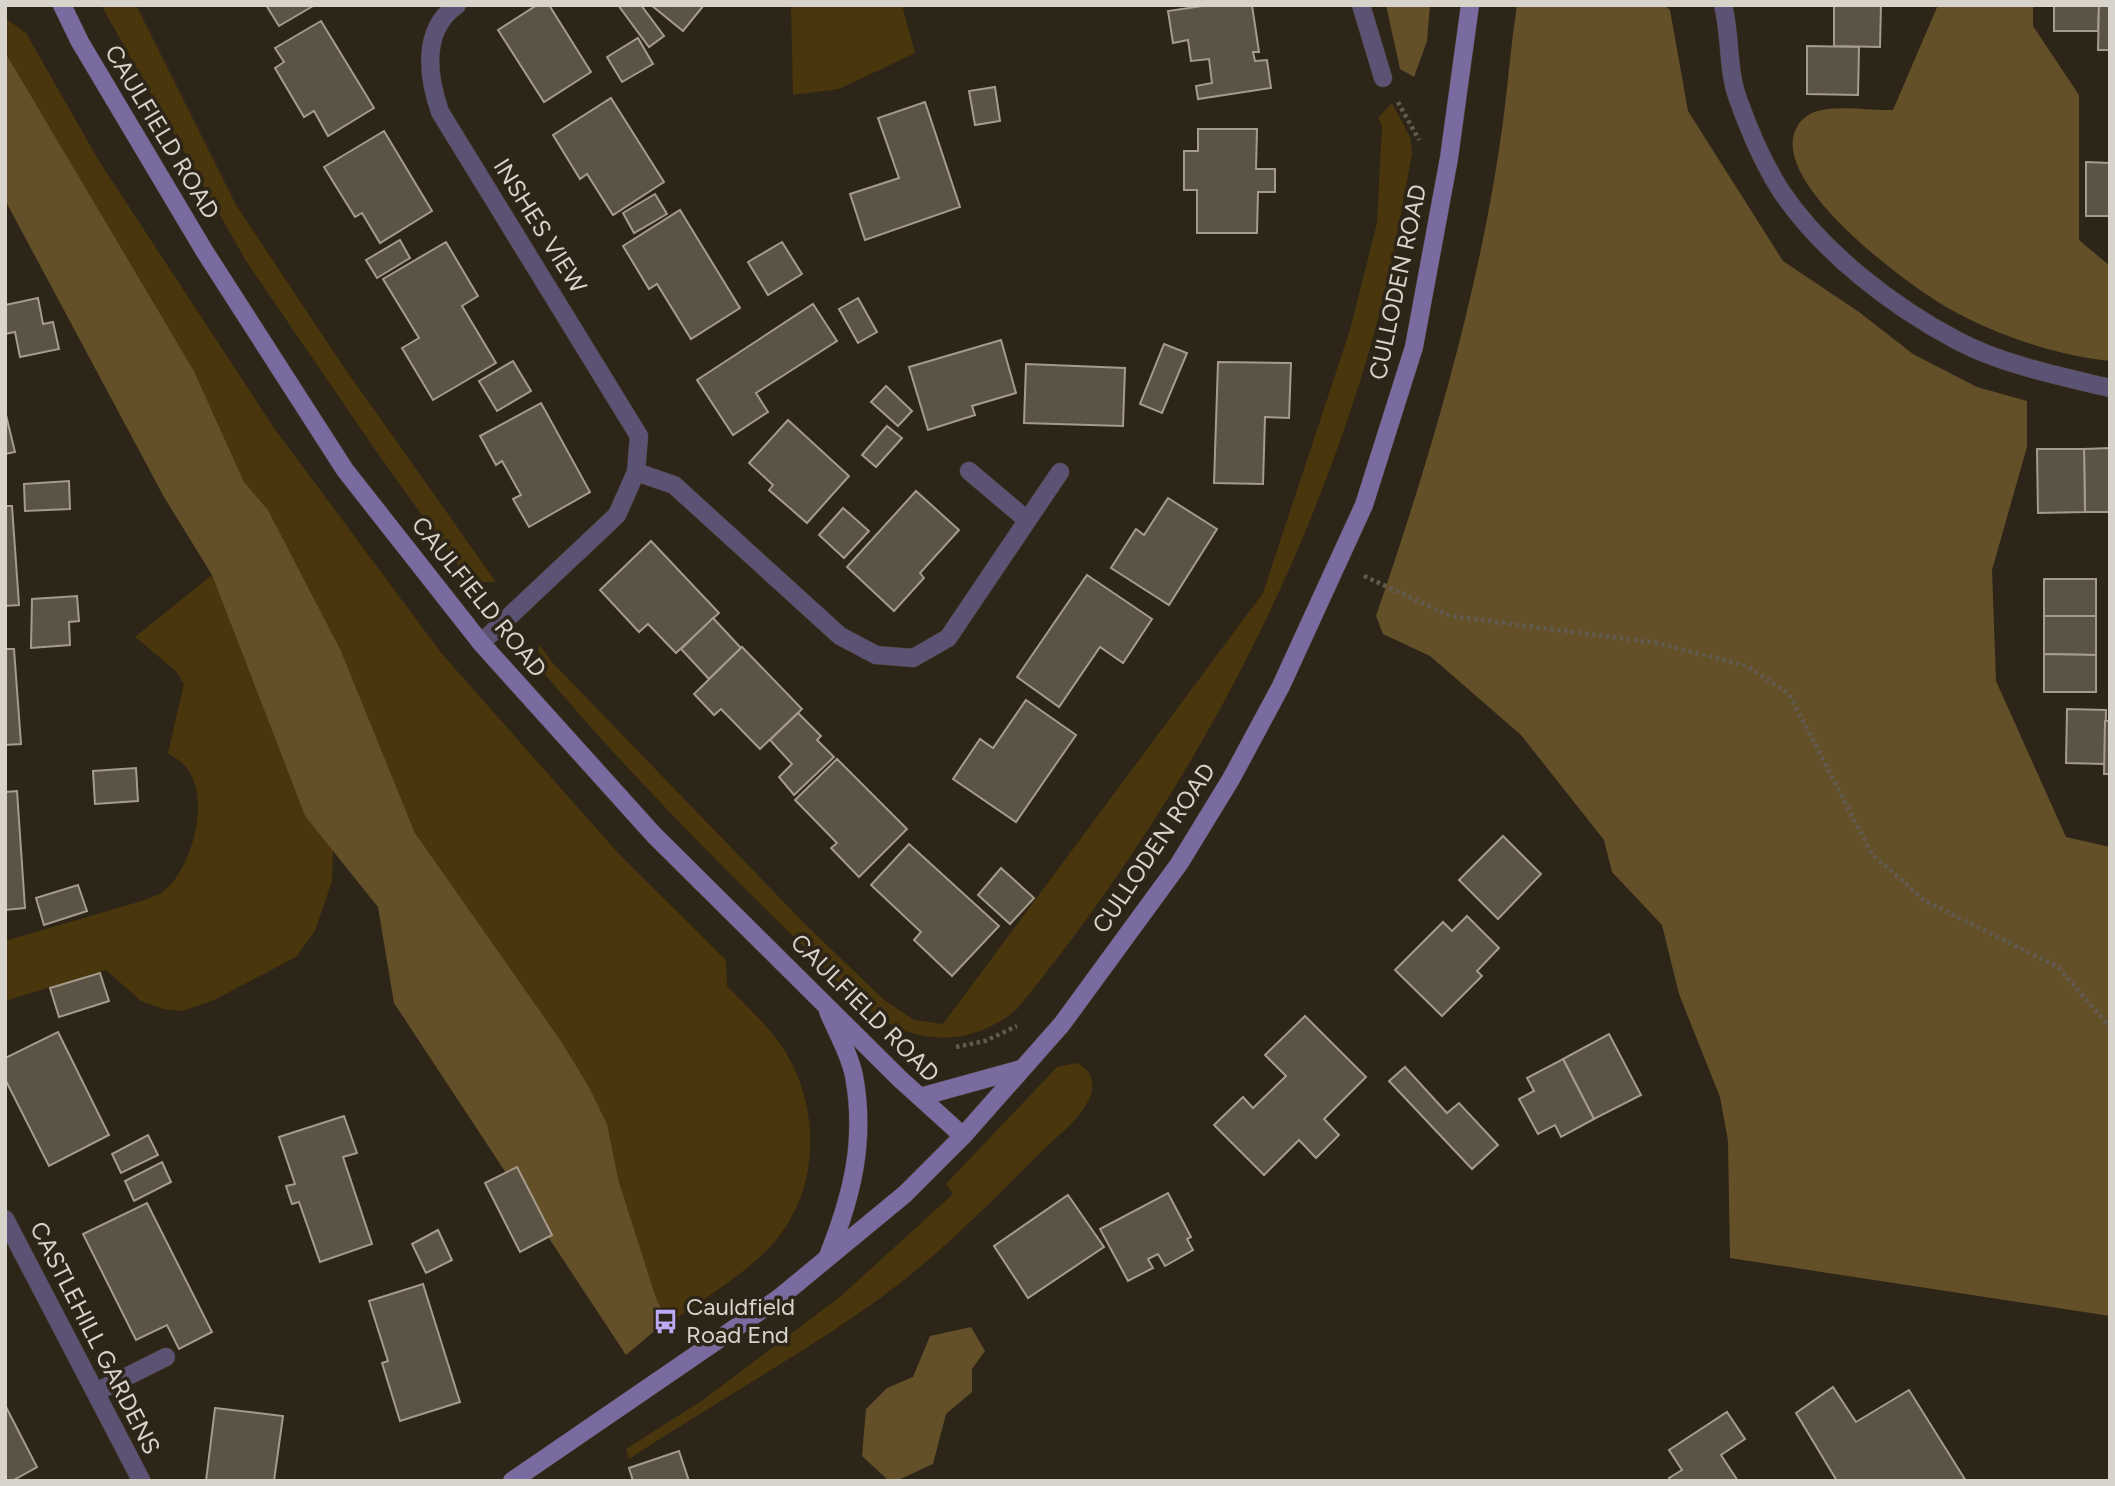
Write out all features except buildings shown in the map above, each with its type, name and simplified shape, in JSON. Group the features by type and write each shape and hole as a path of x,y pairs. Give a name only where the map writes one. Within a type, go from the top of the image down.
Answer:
{"main road":[{"name":"CAULFIELD ROAD","path":"62,5 80,42 205,252 337,458 481,643 654,835 963,1136"},
{"name":"CULLODEN ROAD","path":"512,1481 779,1298 905,1194 963,1136 1062,1024 1179,864 1231,779 1281,686 1364,505 1414,347 1449,158 1470,5"},
{"path":"823,1001 854,1074 858,1143 848,1206 827,1259"},
{"path":"920,1097 1021,1069"}],"street":[{"name":"INSHES VIEW","path":"457,5 449,11 431,42 430,82 440,112 639,436 636,472 618,514 481,643"},
{"path":"1361,5 1383,78"},
{"path":"1723,5 1737,97 1755,141 1781,191 1816,232 1877,288 1959,341 2017,363 2110,388"},
{"path":"969,471 1027,520"},
{"path":"636,472 674,485 840,636 876,655 913,658 948,638 1060,472"},
{"name":"CASTLEHILL GARDENS","path":"5,1219 141,1480"},
{"path":"96,1392 166,1357"}],"path":[{"path":"1383,78 1428,157 1449,158"},
{"path":"1338,564 1450,616 1658,643 1747,666 1789,694 1871,854 1925,901 2058,967 2110,1027"},
{"path":"956,1047 985,1041 1019,1026"}],"shaded area":[{"path":"101,5 136,5 236,205 341,363 496,582 470,582 374,448 246,261"},
{"path":"791,5 902,5 915,53 839,89 793,95"},
{"path":"1386,5 1430,5 1427,41 1414,77 1400,69"},
{"path":"1517,5 1664,5 1670,10 1688,111 1783,261 1859,312 1913,354 1977,387 2027,401 2027,447 1992,570 1996,681 2066,837 2110,847 2110,1316 1730,1258 1728,1141 1720,1097 1679,994 1662,925 1612,872 1604,840 1521,735 1430,656 1383,634 1376,616 1416,496 1452,372 1481,247 1503,122"},
{"path":"1938,5 2033,5 2033,26 2079,95 2079,240 2110,266 2110,361 2047,349 1986,327 1948,308 1875,256 1823,204 1804,178 1794,153 1798,124 1814,112 1826,109 1893,110"},
{"path":"5,18 26,33 99,161 274,428 442,654 619,854 726,960 727,986 764,1024 788,1056 803,1092 809,1117 808,1167 803,1191 779,1236 762,1255 677,1318 670,1308 663,1312 656,1298 619,1182 607,1124 589,1087 561,1041 415,833 341,651 268,510 244,482 194,371 5,52"},
{"path":"5,52 194,371 244,482 268,510 341,651 415,833 561,1041 589,1087 607,1124 619,1182 656,1298 663,1312 654,1319 658,1328 626,1355 394,1003 378,907 305,816 212,575 164,497 5,200"},
{"path":"1392,103 1410,137 1412,153 1382,305 1339,444 1305,531 1267,617 1225,700 1179,781 1129,859 1075,935 1017,1009 993,1025 952,1037 923,1036 892,1025 849,992 632,772 538,666 539,644 551,661 803,922 884,1000 914,1020 943,1024 1263,593 1350,330 1377,223 1382,126 1378,118"},
{"path":"212,575 305,816 333,849 332,881 315,931 296,957 214,1000 183,1011 163,1009 141,1001 106,970 5,1001 5,941 155,896 165,890 184,865 195,831 197,796 186,767 168,753 184,684 176,671 135,637"},
{"path":"1077,1063 1083,1066 1092,1080 1092,1092 1078,1117 944,1246 903,1281 852,1318 629,1459 626,1449 703,1400 841,1296 953,1194 946,1184 1057,1067"},
{"path":"971,1327 985,1351 972,1369 972,1392 946,1414 933,1464 896,1481 889,1481 862,1456 866,1409 887,1388 913,1377 930,1336"}],"place":[{"name":"Cauldfield Road End","path":"666,1321"}]}
